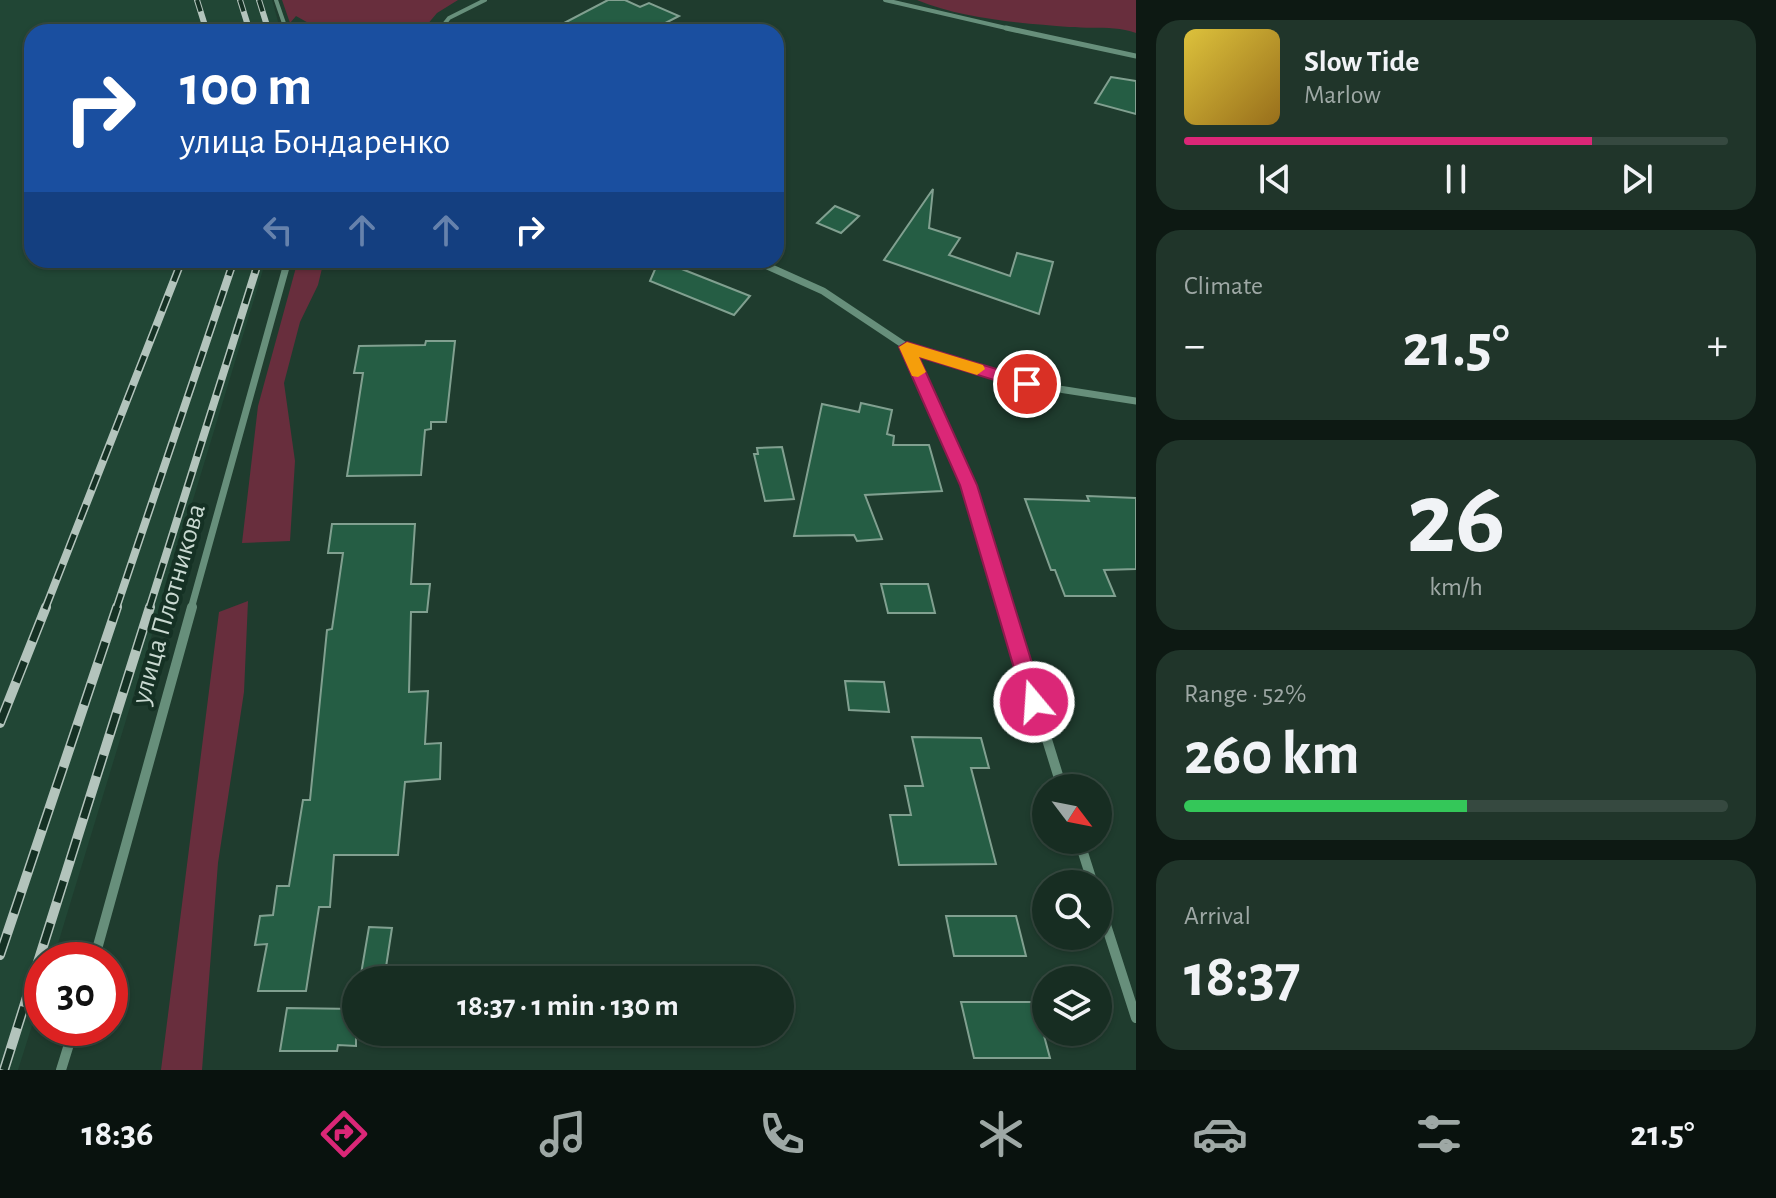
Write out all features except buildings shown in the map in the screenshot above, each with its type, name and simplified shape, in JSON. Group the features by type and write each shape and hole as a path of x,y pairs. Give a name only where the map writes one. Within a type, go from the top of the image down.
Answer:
{"street":[{"path":"1006,28 1136,56"},
{"name":"улица Плотникова","path":"99,942 286,268"},
{"path":"772,268 823,291 907,347 1027,384 1136,401"},
{"path":"907,347 969,485 1058,774"},
{"path":"1112,943 1136,1018"},
{"path":"61,1070 68,1046"}],"lane":[{"path":"276,0 284,24"},
{"path":"444,24 449,18 485,0"},
{"path":"885,0 1006,28"}],"shaded area":[{"path":"0,0 272,0 279,24 24,24 24,268 264,268 58,942 24,942 26,1046 18,1070 0,1070"},
{"path":"282,0 458,0 437,13 428,24 310,24 296,16 290,23"},
{"path":"917,0 1136,0 1136,33 1111,28 992,19 953,12"},
{"path":"296,268 322,268 318,285 300,322 284,383 295,461 290,541 242,543 258,406"},
{"path":"248,601 244,692 218,863 202,1070 161,1070 219,612"}],"railway":[{"path":"197,0 204,24"},
{"path":"240,0 248,24"},
{"path":"259,0 266,24"},
{"path":"45,609 179,268"},
{"path":"116,609 231,268"},
{"path":"149,609 256,268"},
{"path":"0,723 46,607"},
{"path":"0,955 117,607"},
{"path":"4,1070 150,607"}],"slow traffic":[{"path":"918,372 907,347 977,369"}],"route":[{"path":"1027,384 907,347 969,485 1034,702"}]}
